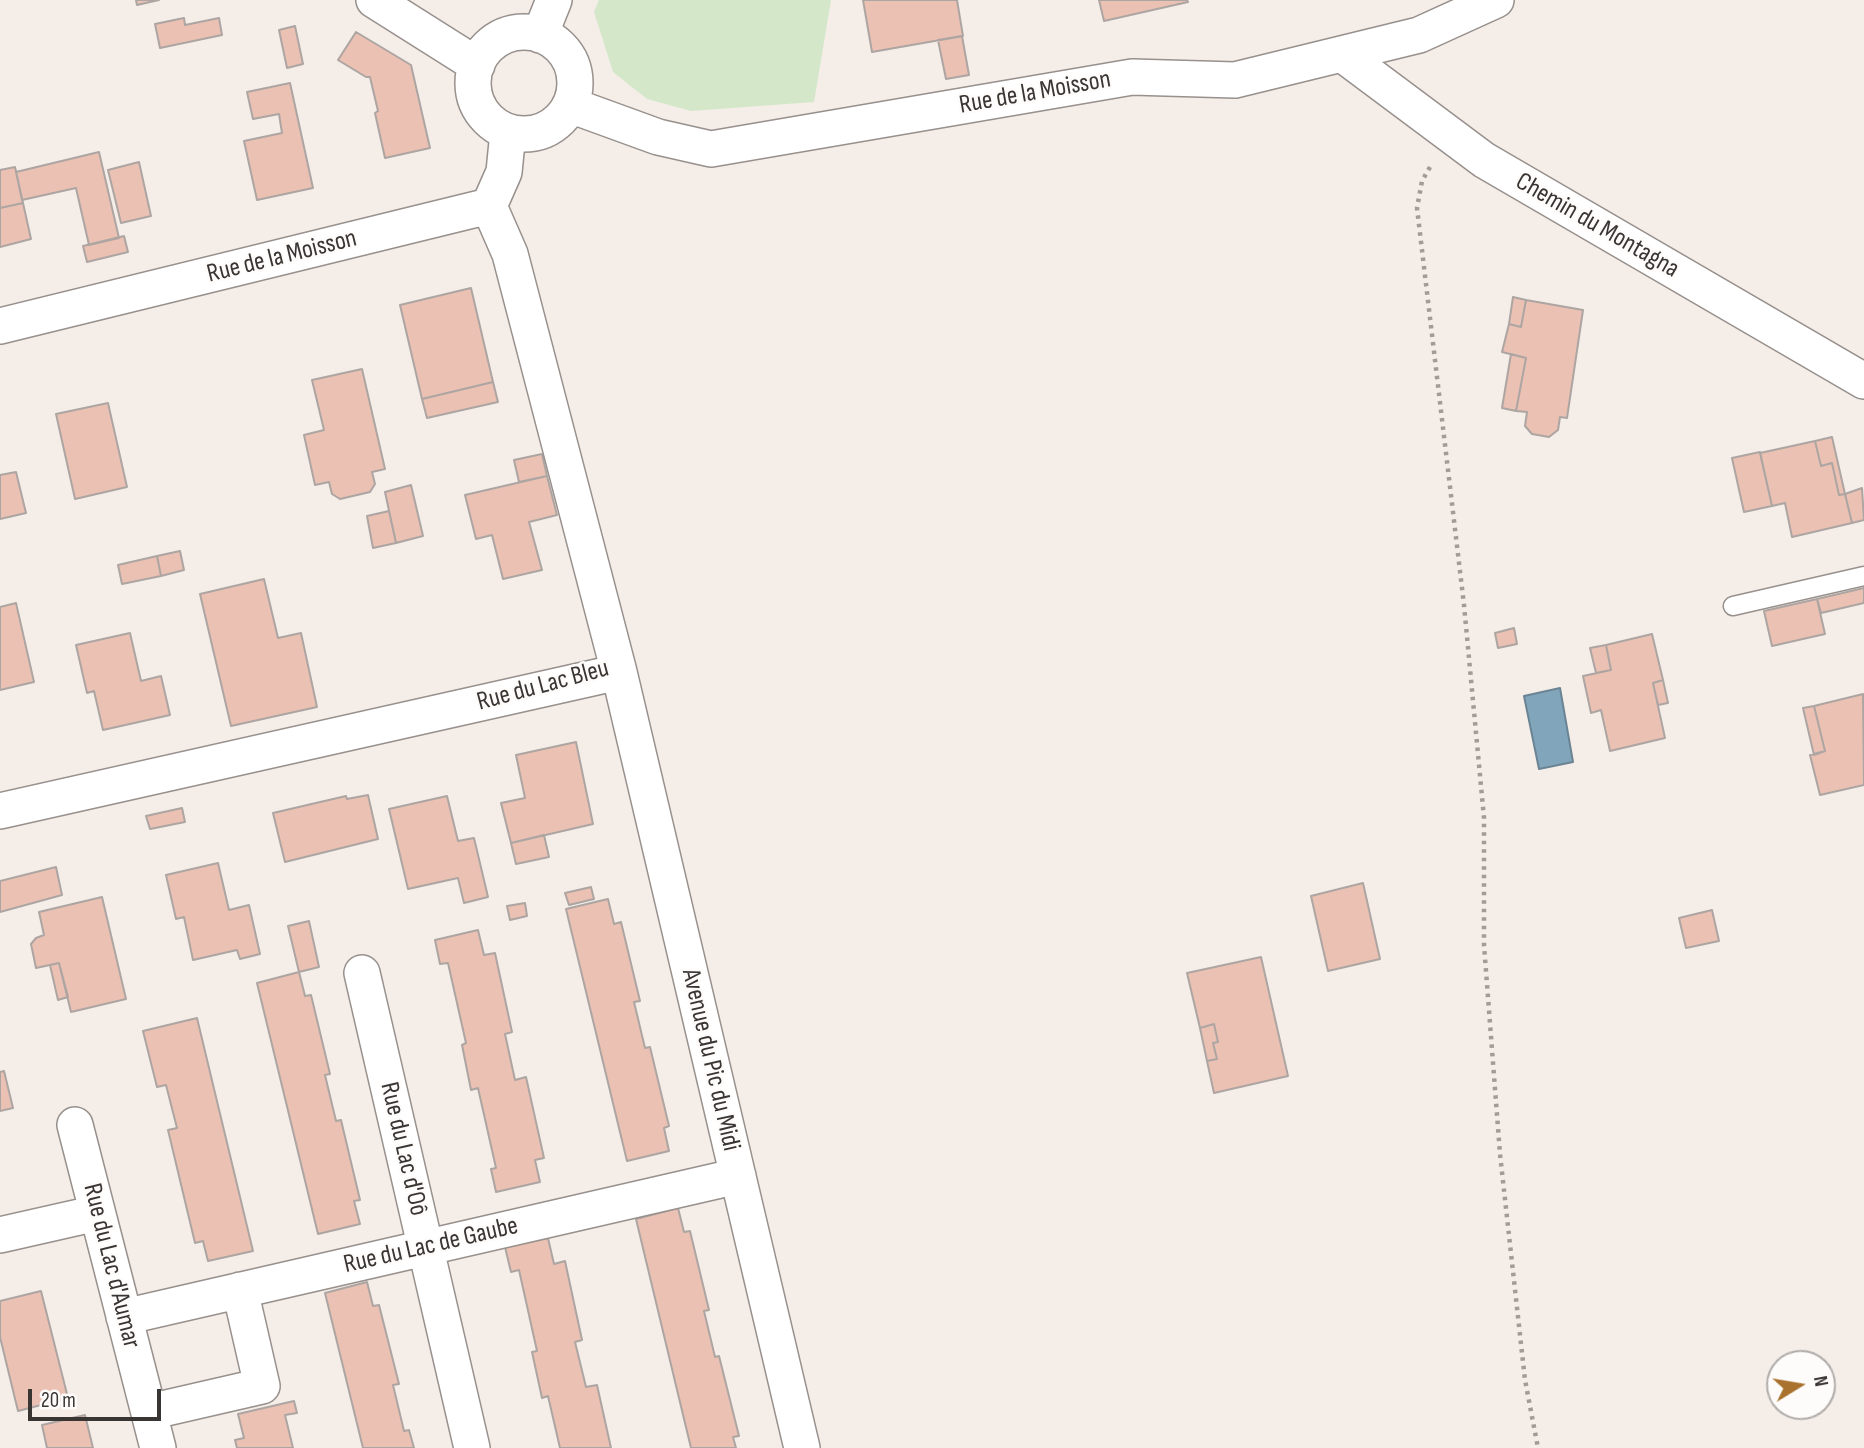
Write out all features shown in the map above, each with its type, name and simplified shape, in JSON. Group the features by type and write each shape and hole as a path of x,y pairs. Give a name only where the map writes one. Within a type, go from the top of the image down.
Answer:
{"street":[{"path":"374,0 477,65"},
{"path":"540,35 554,0"},
{"name":"Rue de la Moisson","path":"570,105 658,136 711,149 1132,77 1235,80 1419,35 1496,0"},
{"path":"524,32 540,35 555,43 567,55 574,72 575,89 570,105 562,118 550,127 536,133 508,132 493,124 482,112 475,97 473,81 477,65 484,52 495,41 509,34 524,32"},
{"name":"Chemin du Montagna","path":"1342,54 1484,160 1864,381"},
{"path":"489,206 504,172 508,132"},
{"name":"Rue de la Moisson","path":"0,326 489,206"},
{"name":"Rue du Lac Bleu","path":"0,811 619,672 510,254 489,206"},
{"name":"Avenue du Pic du Midi","path":"619,672 802,1448"},
{"name":"Rue du Lac d'Oô","path":"362,973 472,1448"},
{"name":"Rue du Lac d'Aumar","path":"75,1125 158,1448"},
{"name":"Rue du Lac de Gaube","path":"124,1317 738,1176"},
{"path":"0,1235 97,1213"},
{"path":"149,1412 262,1386 240,1290"}],"lane":[{"path":"1733,606 1864,576"}],"path":[{"path":"1448,132 1422,181 1417,208 1464,605 1485,818 1485,945 1500,1154 1525,1380 1538,1448"}],"green space":[{"path":"599,0 831,0 814,102 691,111 647,99 613,72 594,12"}],"water":[{"path":"1560,688 1573,762 1539,769 1524,696"}],"building":[{"path":"136,0 159,0 137,5"},
{"path":"863,0 957,0 963,36 872,52"},
{"path":"1099,0 1187,0 1188,2 1104,21"},
{"path":"184,18 185,25 219,18 222,35 160,48 155,24"},
{"path":"295,26 303,64 287,68 279,30"},
{"path":"356,32 411,65 430,148 385,158 370,77 338,60"},
{"path":"962,36 969,75 946,79 938,40"},
{"path":"290,83 313,188 257,200 244,141 282,133 279,114 253,119 247,92"},
{"path":"99,152 119,238 89,245 76,188 22,200 16,172"},
{"path":"139,162 151,216 121,223 108,170"},
{"path":"15,167 23,203 0,208 0,170"},
{"path":"23,203 31,239 0,247 0,208"},
{"path":"124,236 128,252 87,262 83,246"},
{"path":"471,288 493,382 422,399 400,305"},
{"path":"1513,297 1526,300 1521,327 1509,324"},
{"path":"1526,300 1583,310 1567,418 1560,417 1558,430 1549,437 1532,434 1525,426 1527,412 1516,411 1526,358 1502,352 1509,324 1521,327"},
{"path":"1511,354 1526,358 1516,411 1502,408"},
{"path":"362,369 385,469 372,472 375,484 370,492 340,499 332,494 329,482 315,485 304,435 324,430 312,380"},
{"path":"493,382 498,402 427,418 422,399"},
{"path":"108,403 127,487 75,499 56,414"},
{"path":"1832,437 1845,494 1839,495 1832,463 1821,466 1815,441"},
{"path":"1815,441 1821,466 1832,463 1839,495 1845,494 1852,523 1792,537 1785,503 1772,506 1760,453"},
{"path":"1760,452 1772,506 1744,512 1732,458"},
{"path":"542,454 547,476 519,482 514,460"},
{"path":"16,472 26,513 0,519 0,475"},
{"path":"547,476 557,515 529,522 542,570 503,579 492,535 476,539 465,495"},
{"path":"411,485 423,536 396,543 385,492"},
{"path":"1862,488 1864,520 1852,523 1845,494"},
{"path":"389,511 396,543 373,548 367,516"},
{"path":"180,551 184,570 161,576 157,556"},
{"path":"157,556 161,576 122,584 118,565"},
{"path":"264,579 278,638 301,633 317,707 231,726 200,594"},
{"path":"1864,588 1864,603 1821,613 1817,599"},
{"path":"1817,599 1825,634 1772,646 1764,611"},
{"path":"16,603 34,682 0,690 0,607"},
{"path":"1514,628 1517,644 1498,648 1495,633"},
{"path":"130,633 141,681 161,676 170,715 103,730 94,691 87,693 76,645"},
{"path":"1652,634 1663,680 1653,683 1665,738 1610,751 1601,710 1591,713 1583,676 1611,670 1606,645"},
{"path":"1606,645 1611,670 1596,673 1590,648"},
{"path":"1663,680 1668,703 1658,705 1653,683"},
{"path":"1863,694 1864,785 1820,795 1810,755 1825,751 1814,706"},
{"path":"1814,706 1825,751 1814,755 1803,708"},
{"path":"576,742 593,824 511,843 501,803 525,798 516,755"},
{"path":"368,795 378,839 285,862 273,813 346,796 347,799"},
{"path":"447,796 458,841 474,838 488,897 464,903 458,878 408,889 389,809"},
{"path":"182,808 185,822 150,829 146,816"},
{"path":"544,835 549,857 516,864 511,843"},
{"path":"218,863 229,910 249,905 260,954 240,959 237,950 193,960 184,917 176,919 166,875"},
{"path":"56,867 62,895 0,912 0,881"},
{"path":"1363,883 1380,959 1328,971 1311,896"},
{"path":"591,887 594,899 569,905 565,893"},
{"path":"102,897 126,999 71,1012 59,963 36,968 31,944 44,935 39,912"},
{"path":"608,899 614,924 621,922 640,1001 634,1002 645,1048 650,1047 669,1126 664,1128 669,1151 627,1161 566,909"},
{"path":"525,903 527,916 510,920 507,906"},
{"path":"1712,910 1719,941 1686,948 1679,918"},
{"path":"309,921 319,967 299,972 288,926"},
{"path":"478,930 484,955 495,953 512,1032 505,1034 515,1080 526,1077 544,1158 535,1160 540,1182 496,1192 491,1169 496,1168 478,1088 471,1090 462,1045 466,1043 448,963 440,964 435,940"},
{"path":"1261,957 1288,1076 1214,1093 1207,1061 1217,1059 1213,1043 1218,1042 1214,1024 1200,1028 1187,973"},
{"path":"59,963 68,997 58,1000 50,965"},
{"path":"299,972 305,996 311,995 330,1074 325,1075 336,1121 341,1120 360,1200 354,1201 360,1224 318,1234 257,983"},
{"path":"197,1018 253,1251 208,1261 203,1241 195,1243 168,1130 177,1128 166,1085 157,1087 143,1031"},
{"path":"1214,1024 1218,1042 1213,1043 1217,1059 1207,1061 1200,1028"},
{"path":"4,1071 13,1108 0,1111 0,1072"},
{"path":"678,1208 684,1232 690,1231 709,1310 704,1311 715,1357 719,1356 739,1436 733,1437 736,1448 691,1448 636,1219"},
{"path":"548,1238 554,1264 565,1261 582,1340 575,1342 586,1387 597,1385 611,1448 560,1448 548,1396 542,1398 532,1352 537,1351 519,1270 511,1272 505,1247"},
{"path":"367,1282 373,1306 379,1305 399,1384 393,1385 404,1431 409,1430 414,1448 363,1448 325,1293"},
{"path":"41,1291 68,1398 18,1411 0,1337 0,1301"},
{"path":"294,1401 297,1413 285,1415 293,1448 237,1448 235,1440 244,1438 238,1414"},
{"path":"85,1415 93,1448 47,1448 42,1425"}]}
